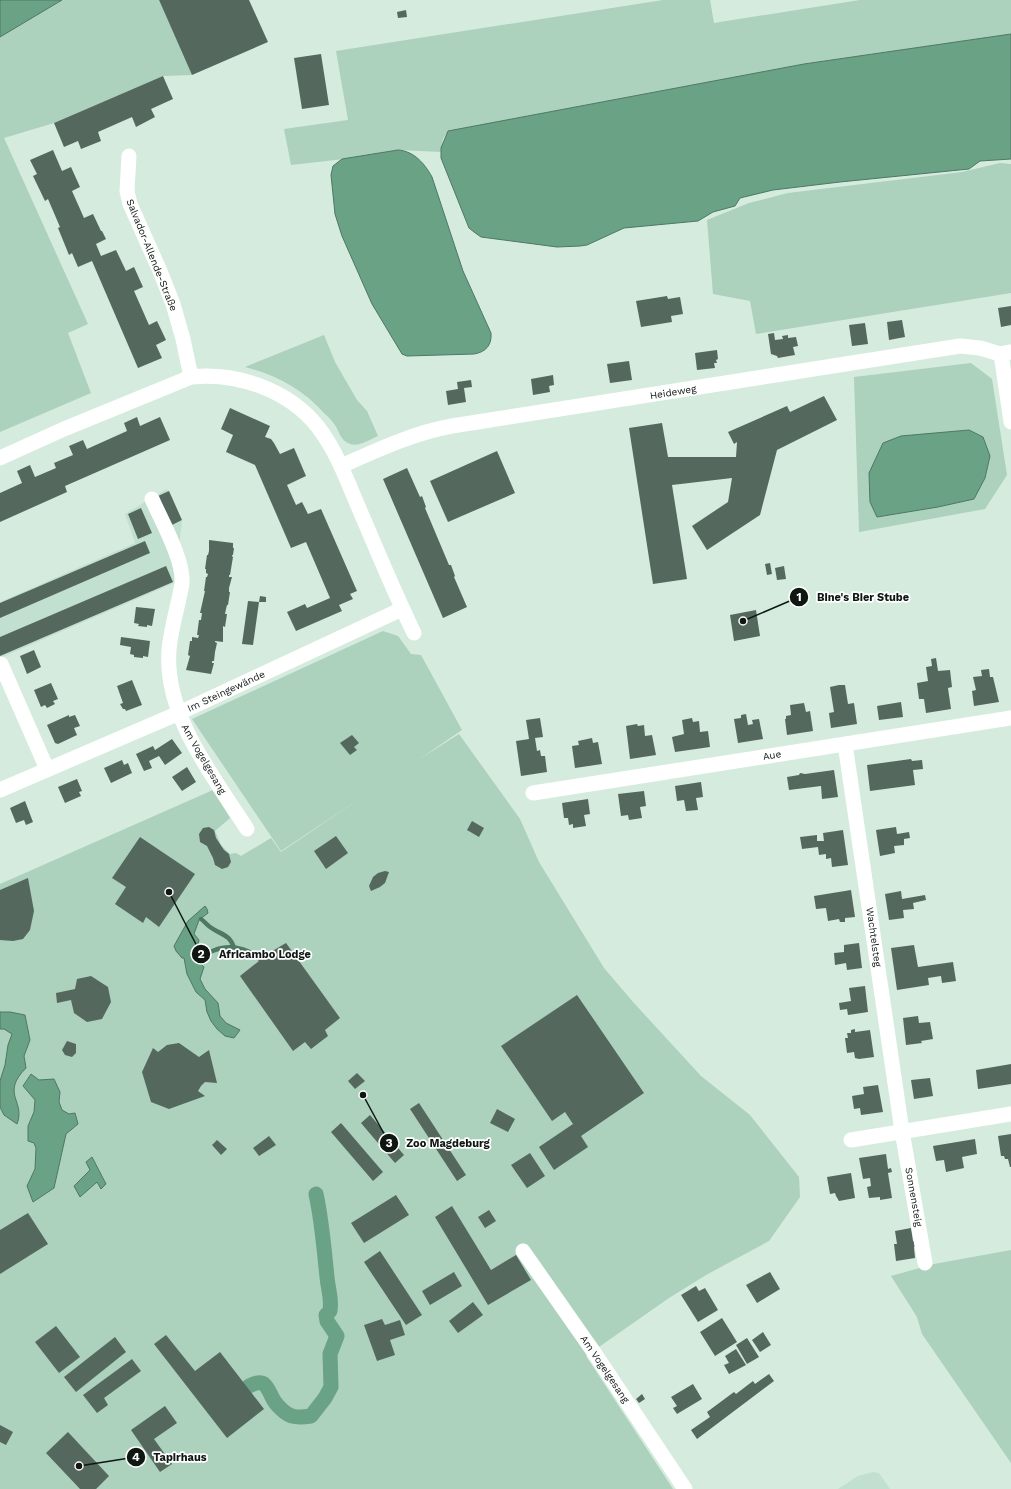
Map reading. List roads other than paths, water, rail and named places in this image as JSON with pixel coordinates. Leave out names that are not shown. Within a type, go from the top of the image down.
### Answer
[{"type":"street","name":"Salvador-Allende-Straße","points":[[129,156],[127,192],[130,204],[173,304],[183,339],[191,377]]},
{"type":"street","name":"Heideweg","points":[[341,466],[409,437],[452,426],[960,346],[1006,353]]},
{"type":"street","points":[[1006,353],[1011,422]]},
{"type":"street","points":[[0,458],[64,429],[191,377],[209,376],[235,379],[258,385],[280,395],[301,411],[318,427],[341,466],[402,609],[414,633]]},
{"type":"street","name":"Am Vogelgesang","points":[[152,499],[175,551],[182,573],[181,588],[170,638],[168,660],[171,686],[187,734],[247,829]]},
{"type":"street","name":"Im Steingewände","points":[[0,790],[179,713],[402,609]]},
{"type":"street","points":[[1,664],[47,769]]},
{"type":"street","name":"Aue","points":[[533,793],[1011,718]]},
{"type":"street","name":"Wachtelsteg","points":[[845,744],[902,1131]]},
{"type":"street","points":[[851,1140],[1011,1114]]},
{"type":"street","name":"Sonnensteig","points":[[902,1131],[925,1263]]},
{"type":"street","name":"Am Vogelgesang","points":[[523,1251],[593,1351],[684,1489]]},
{"type":"waterway","points":[[201,919],[210,927],[228,937],[234,948]]},
{"type":"waterway","points":[[197,952],[208,953],[218,949],[232,947],[248,951],[261,960]]},
{"type":"waterway","points":[[249,1386],[258,1383],[264,1384],[275,1403],[286,1413],[294,1417],[311,1416],[325,1398],[331,1387],[330,1354],[337,1336],[327,1321],[326,1315],[330,1311],[330,1298],[316,1194]]},
{"type":"place","name":"Bine's Bier Stube","points":[[743,621]]},
{"type":"place","name":"Africambo Lodge","points":[[169,892]]},
{"type":"place","name":"Zoo Magdeburg","points":[[363,1095]]},
{"type":"place","name":"Tapirhaus","points":[[79,1466]]}]
